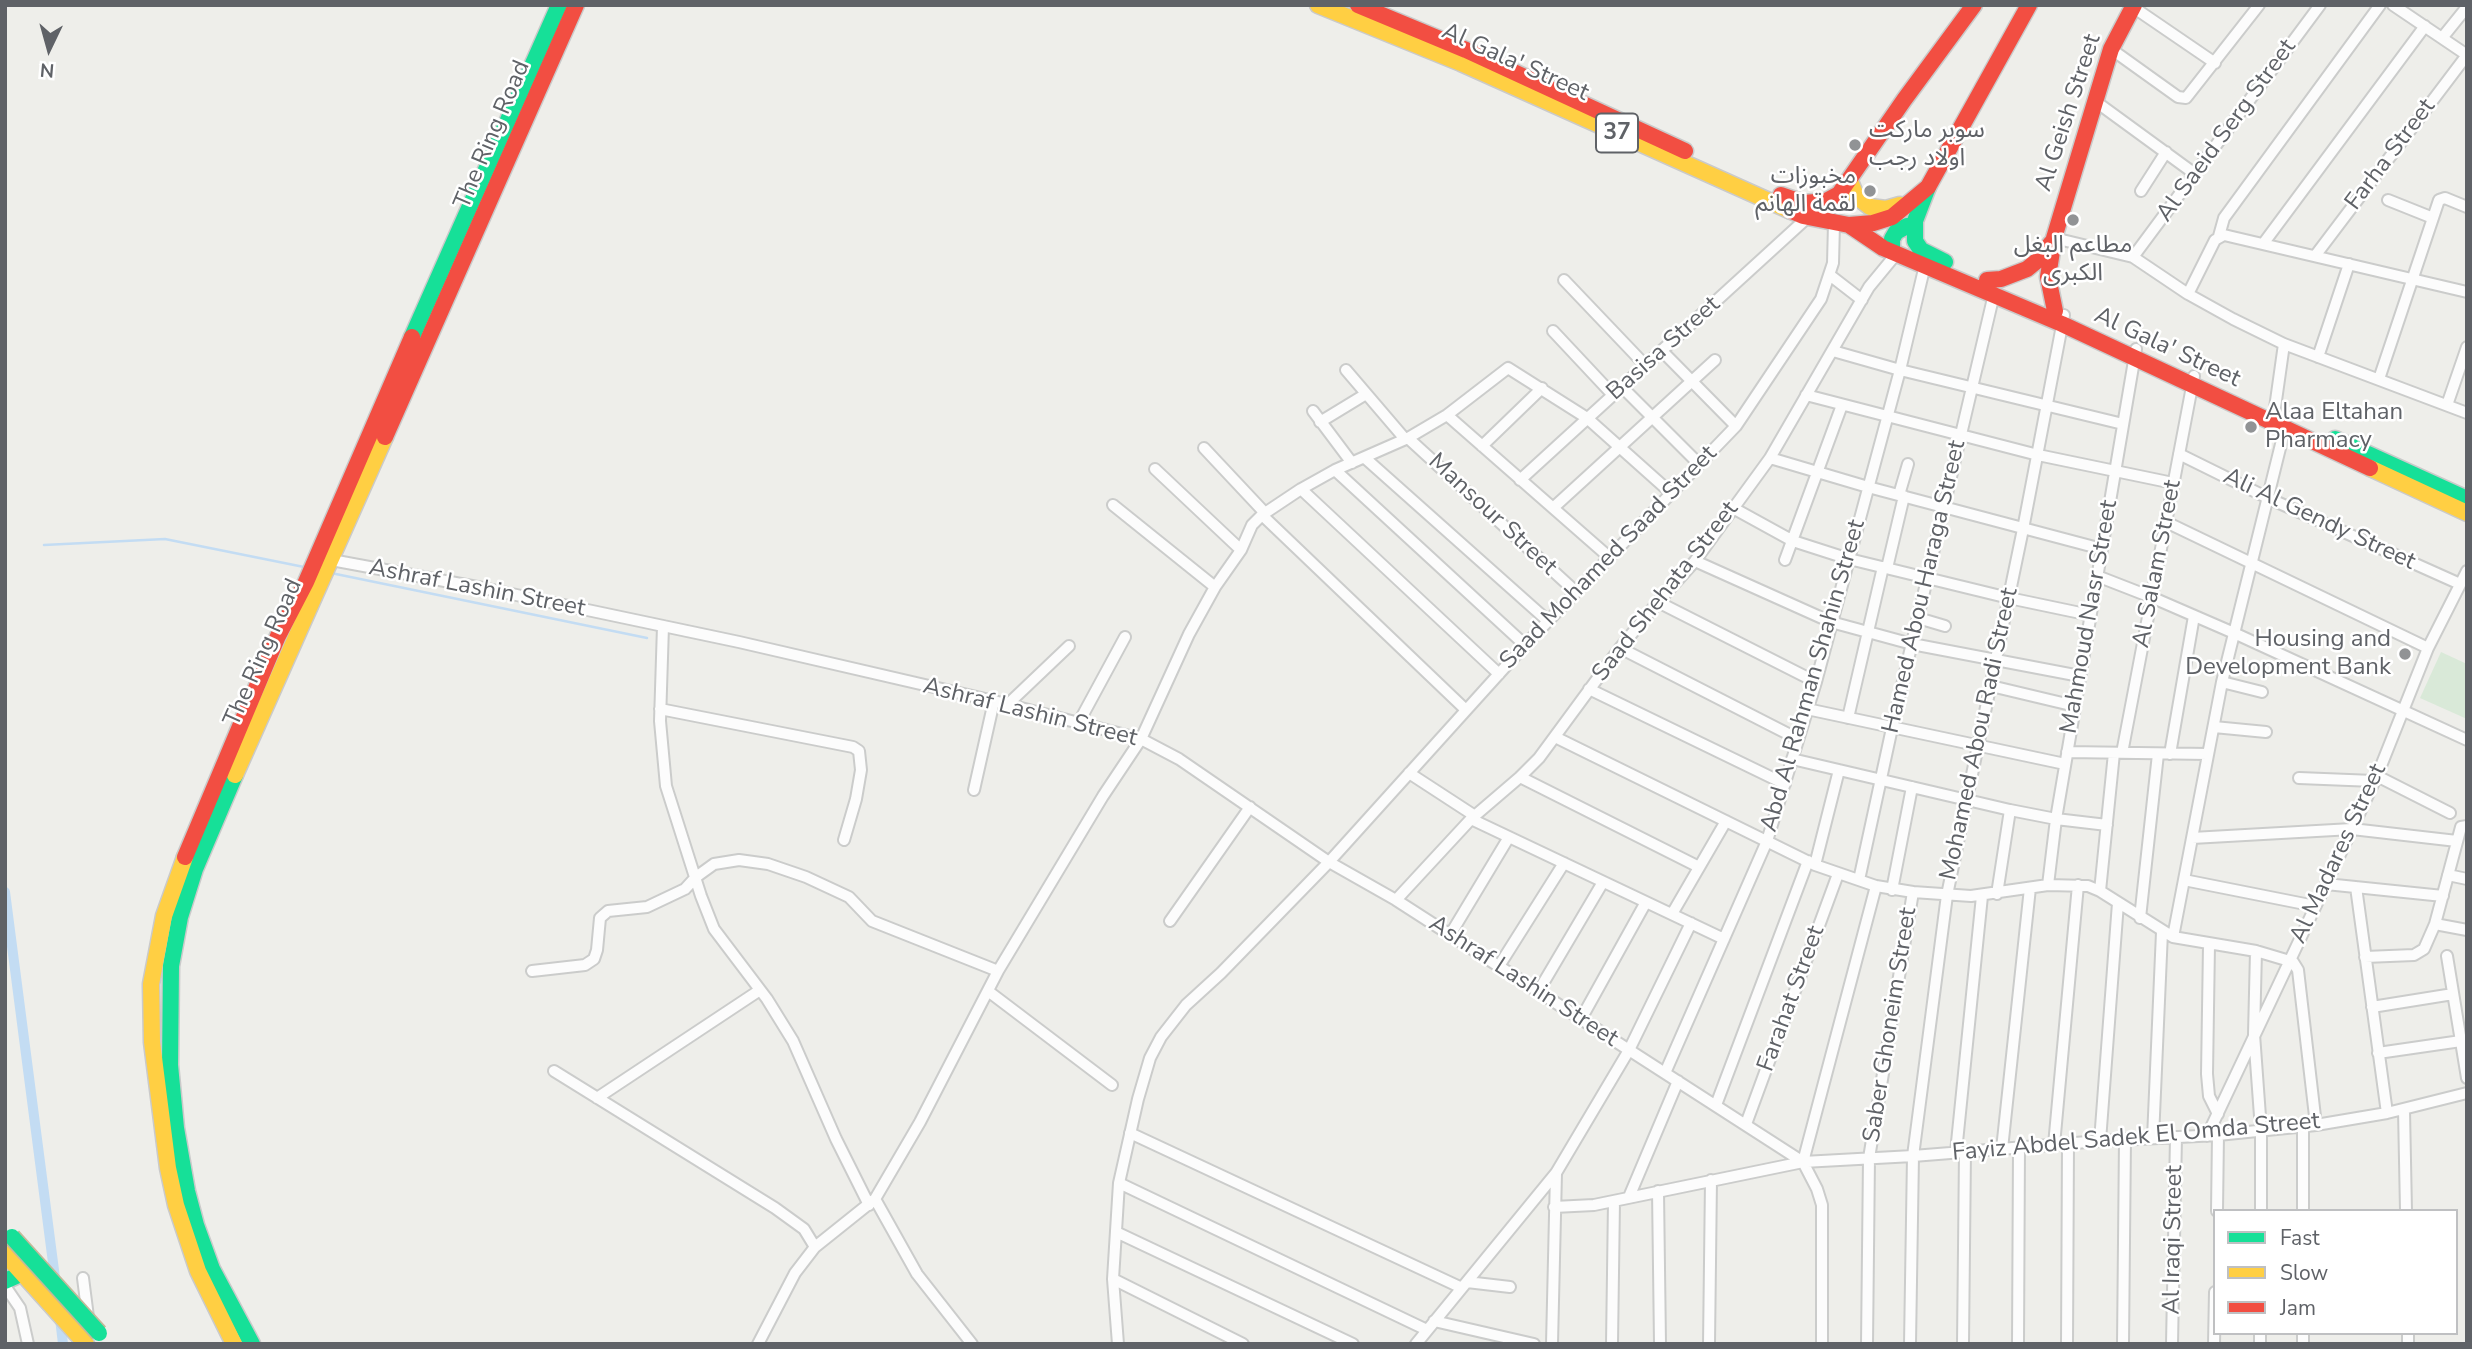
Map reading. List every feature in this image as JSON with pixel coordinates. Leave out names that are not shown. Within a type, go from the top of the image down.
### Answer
[{"type":"main road","name":"The Ring Road","points":[[234,1344],[198,1271],[176,1205],[174,1161],[152,1042],[150,1007],[151,984],[164,916],[180,870],[272,648],[312,585],[524,80],[559,5]]},
{"type":"main road","name":"The Ring Road","points":[[323,559],[451,291],[576,5]]},
{"type":"main road","name":"Al Gala' Street","points":[[1318,5],[1598,117],[1795,201],[1826,201],[1839,194],[1850,181]]},
{"type":"main road","name":"Al Gala' Street","points":[[1358,5],[1466,50],[1598,117],[1808,217],[1842,224],[1873,223],[1892,217],[1922,192]]},
{"type":"main road","name":"37","points":[[1850,181],[1904,100],[1974,5]]},
{"type":"main road","name":"37","points":[[1922,192],[2029,5]]},
{"type":"main road","name":"Al Geish Street","points":[[2060,317],[2048,277],[2054,238],[2111,49],[2133,6]]},
{"type":"main road","points":[[1850,181],[1852,189],[1862,202],[1878,209],[1895,207],[1922,192]]},
{"type":"main road","points":[[1894,252],[1892,239],[1896,232],[1907,226],[1914,226],[1922,192]]},
{"type":"main road","name":"Al Gala' Street","points":[[1842,224],[1894,252],[1991,287]]},
{"type":"main road","name":"Al Gala' Street","points":[[1914,226],[1916,241],[1921,250],[1991,287],[2193,380],[2467,513]]},
{"type":"main road","name":"Al Geish Street","points":[[1991,287],[2001,279],[2027,269],[2047,250],[2054,238]]},
{"type":"main road","name":"Al Gala' Street","points":[[2278,421],[2467,499]]},
{"type":"main road","name":"The Ring Road","points":[[174,1161],[212,1269],[252,1344]]},
{"type":"main road","points":[[8,1233],[97,1341]]},
{"type":"main road","points":[[5,1254],[97,1341]]},
{"type":"main road","points":[[5,1281],[23,1273]]},
{"type":"street","points":[[2111,49],[2181,98],[2188,97],[2259,5]]},
{"type":"street","name":"Al Saeid Serg Street","points":[[2133,257],[2320,5]]},
{"type":"street","points":[[2188,294],[2219,236],[2224,218],[2380,5]]},
{"type":"street","points":[[2394,5],[2467,55]]},
{"type":"street","points":[[2133,6],[2215,63]]},
{"type":"street","points":[[2442,38],[2467,7]]},
{"type":"street","points":[[2263,244],[2425,26]]},
{"type":"street","name":"Farha Street","points":[[2315,256],[2467,55]]},
{"type":"street","points":[[2095,101],[2195,174]]},
{"type":"street","points":[[2141,191],[2166,152]]},
{"type":"street","points":[[2379,379],[2439,200],[2445,198],[2467,207]]},
{"type":"street","points":[[2388,200],[2432,218]]},
{"type":"street","name":"Basisa Street","points":[[1520,480],[1808,217]]},
{"type":"street","name":"Saad Mohamed Saad Street","points":[[1118,1340],[1113,1279],[1119,1183],[1150,1058],[1161,1037],[1186,1005],[1221,973],[1329,862],[1548,621],[1736,426],[1815,311],[1830,276],[1842,224]]},
{"type":"street","points":[[2219,236],[2230,236],[2467,292]]},
{"type":"street","points":[[2054,238],[2133,257],[2188,294],[2284,344],[2467,413]]},
{"type":"street","name":"Saad Shehata Street","points":[[1396,900],[1473,818],[1520,777],[1555,737],[1657,602],[1695,561],[1770,458],[1877,275],[1894,252]]},
{"type":"street","points":[[2318,357],[2349,264]]},
{"type":"street","name":"Abd Al Rahman Shahin Street","points":[[1665,1073],[1767,841],[1816,682],[1900,370],[1925,265]]},
{"type":"street","points":[[1830,276],[1863,300]]},
{"type":"street","points":[[1564,280],[1646,366]]},
{"type":"street","name":"Hamed Abou Haraga Street","points":[[1859,880],[1880,779],[1973,387],[1991,287]]},
{"type":"street","name":"Mohamed Abou Radi Street","points":[[1910,1344],[1913,1156],[1947,895],[2038,456],[2060,317]]},
{"type":"street","points":[[1553,331],[1613,395]]},
{"type":"street","points":[[2153,1138],[2168,935],[2184,880],[2222,682],[2268,498],[2284,344]]},
{"type":"street","points":[[2447,405],[2467,347]]},
{"type":"street","points":[[1662,351],[1736,426]]},
{"type":"street","points":[[1833,351],[2123,424]]},
{"type":"street","name":"Mahmoud Nasr Street","points":[[2048,885],[2065,764],[2135,354]]},
{"type":"street","points":[[1553,508],[1715,360]]},
{"type":"street","points":[[758,1344],[795,1273],[815,1247],[872,1202],[920,1122],[998,971],[1140,739],[1189,634],[1215,587],[1241,550],[1245,537],[1264,514],[1335,470],[1406,438],[1447,415],[1504,369],[1512,369],[1587,418],[1671,493]]},
{"type":"street","name":"Mansour Street","points":[[1346,370],[1406,438],[1576,592]]},
{"type":"street","name":"Al Salam Street","points":[[2100,891],[2118,753],[2193,380]]},
{"type":"street","points":[[1622,387],[1699,464]]},
{"type":"street","points":[[1482,446],[1542,388]]},
{"type":"street","points":[[1320,422],[1366,394]]},
{"type":"street","points":[[1806,396],[2038,456],[2173,483]]},
{"type":"street","points":[[1785,560],[1842,405]]},
{"type":"street","points":[[1312,411],[1352,463]]},
{"type":"street","points":[[1447,415],[1609,556]]},
{"type":"street","points":[[1204,448],[1264,514],[1466,710]]},
{"type":"street","name":"Ali Al Gendy Street","points":[[2179,454],[2268,498],[2460,584]]},
{"type":"street","points":[[1365,458],[1548,621]]},
{"type":"street","points":[[1770,458],[2102,549]]},
{"type":"street","points":[[1848,718],[1908,464]]},
{"type":"street","points":[[1155,469],[1241,550]]},
{"type":"street","points":[[1335,470],[1525,646]]},
{"type":"street","points":[[1301,489],[1499,674]]},
{"type":"street","points":[[1113,505],[1215,587]]},
{"type":"street","points":[[1733,508],[1793,541],[1849,559],[2090,615]]},
{"type":"street","points":[[2166,522],[2428,648]]},
{"type":"street","name":"Ashraf Lashin Street","points":[[323,559],[488,589],[663,626],[994,701],[1140,739],[1179,759],[1329,862],[1396,900],[1499,965],[1803,1162]]},
{"type":"street","points":[[1695,561],[1831,622],[1912,644],[2080,676]]},
{"type":"street","name":"Al Madares Street","points":[[2213,1136],[2218,1114],[2376,779],[2428,648],[2467,571]]},
{"type":"street","points":[[2097,576],[2234,633],[2467,740]]},
{"type":"street","points":[[1657,602],[1816,682]]},
{"type":"street","points":[[2170,754],[2188,677],[2194,616]]},
{"type":"street","points":[[1918,618],[1945,626]]},
{"type":"street","points":[[663,626],[660,709],[666,786],[714,929],[761,990],[793,1041],[836,1139],[872,1202],[917,1274],[972,1344]]},
{"type":"street","points":[[1079,722],[1125,636]]},
{"type":"street","points":[[1007,705],[1069,646]]},
{"type":"street","points":[[1620,648],[1798,739]]},
{"type":"street","points":[[2222,682],[2262,692]]},
{"type":"street","points":[[1991,686],[2075,706]]},
{"type":"street","points":[[1589,690],[1785,783]]},
{"type":"street","points":[[974,790],[994,701]]},
{"type":"street","points":[[660,709],[853,747],[859,751],[861,770],[844,840]]},
{"type":"street","points":[[1807,709],[2065,764]]},
{"type":"street","points":[[2214,727],[2266,732]]},
{"type":"street","points":[[1555,737],[1811,863],[1876,886],[1913,892],[1982,896],[2048,885],[2078,885],[2100,891],[2168,935],[2256,951],[2289,960],[2298,970],[2316,1125]]},
{"type":"street","points":[[2067,752],[2208,754]]},
{"type":"street","points":[[2140,918],[2158,754]]},
{"type":"street","points":[[1792,758],[2010,810],[2107,825]]},
{"type":"street","points":[[1716,1105],[1811,863],[1839,769]]},
{"type":"street","points":[[1409,773],[1473,818],[1509,837],[1724,939]]},
{"type":"street","points":[[1520,777],[1699,867]]},
{"type":"street","points":[[2299,778],[2376,779],[2450,813]]},
{"type":"street","points":[[1892,890],[1912,787]]},
{"type":"street","points":[[1170,921],[1250,807]]},
{"type":"street","points":[[1997,894],[2010,810]]},
{"type":"street","points":[[1672,914],[1726,821]]},
{"type":"street","points":[[2365,957],[2420,953],[2428,945],[2457,841],[2462,826],[2467,825]]},
{"type":"street","points":[[2192,838],[2352,829],[2457,841]]},
{"type":"street","points":[[1450,935],[1509,837]]},
{"type":"street","points":[[533,971],[586,965],[594,959],[600,918],[608,911],[646,907],[685,889],[695,877],[714,864],[739,860],[768,864],[806,877],[849,897],[872,921],[998,971]]},
{"type":"street","points":[[1499,965],[1564,863]]},
{"type":"street","name":"Farahat Street","points":[[1746,1124],[1838,874]]},
{"type":"street","points":[[2448,875],[2467,879]]},
{"type":"street","points":[[2184,880],[2315,906]]},
{"type":"street","points":[[1538,992],[1603,881]]},
{"type":"street","points":[[2326,884],[2443,896]]},
{"type":"street","points":[[2054,1145],[2078,885]]},
{"type":"street","points":[[1822,1344],[1822,1205],[1803,1162],[1876,886]]},
{"type":"street","points":[[2356,887],[2387,1113]]},
{"type":"street","points":[[2002,1149],[2030,888]]},
{"type":"street","name":"Saber Ghoneim Street","points":[[1867,1344],[1869,1158],[1913,892]]},
{"type":"street","points":[[1963,1344],[1961,1152],[1982,896]]},
{"type":"street","points":[[1581,1019],[1646,902]]},
{"type":"street","points":[[2100,1140],[2118,903]]},
{"type":"street","points":[[1416,1344],[1556,1173],[1629,1050],[1691,923]]},
{"type":"street","points":[[2435,924],[2467,930]]},
{"type":"street","points":[[2209,944],[2207,1074],[2209,1096],[2218,1114]]},
{"type":"street","points":[[2256,951],[2254,1034],[2261,1130],[2261,1209]]},
{"type":"street","points":[[2447,956],[2467,1078]]},
{"type":"street","points":[[597,1098],[761,990]]},
{"type":"street","points":[[988,991],[1112,1085]]},
{"type":"street","points":[[2372,1007],[2453,994]]},
{"type":"street","points":[[2378,1053],[2461,1041]]},
{"type":"street","points":[[554,1071],[786,1215],[804,1229],[815,1247]]},
{"type":"street","points":[[1629,1197],[1678,1081]]},
{"type":"street","name":"Fayiz Abdel Sadek El Omda Street","points":[[1554,1207],[1573,1207],[1614,1200],[1803,1162],[1913,1156],[2100,1140],[2213,1136],[2316,1125],[2387,1113],[2467,1093]]},
{"type":"street","points":[[2404,1110],[2406,1209]]},
{"type":"street","points":[[2303,1126],[2303,1209]]},
{"type":"street","points":[[1130,1133],[1465,1285],[1510,1287]]},
{"type":"street","points":[[2213,1136],[2217,1209]]},
{"type":"street","name":"Al Iraqi Street","points":[[2172,1344],[2176,1137]]},
{"type":"street","points":[[2123,1344],[2125,1139]]},
{"type":"street","points":[[2067,1344],[2068,1144]]},
{"type":"street","points":[[2018,1344],[2020,1147]]},
{"type":"street","points":[[1552,1344],[1556,1173]]},
{"type":"street","points":[[1709,1344],[1711,1180]]},
{"type":"street","points":[[1119,1183],[1430,1326],[1534,1344]]},
{"type":"street","points":[[1658,1191],[1660,1344]]},
{"type":"street","points":[[1612,1344],[1614,1200]]},
{"type":"street","points":[[1116,1232],[1353,1344]]},
{"type":"street","points":[[83,1278],[97,1341]]},
{"type":"street","points":[[1113,1279],[1243,1344]]},
{"type":"street","points":[[5,1286],[20,1308],[27,1344]]},
{"type":"street","points":[[1118,1340],[1131,1344]]},
{"type":"green space","points":[[2441,652],[2467,664],[2467,719],[2420,698]]},
{"type":"waterway","points":[[44,545],[165,539],[304,567]]},
{"type":"waterway","points":[[331,573],[647,638]]},
{"type":"waterway","points":[[5,892],[55,1278]]},
{"type":"waterway","points":[[60,1319],[63,1344]]},
{"type":"traffic: fast","points":[[412,337],[559,5]]},
{"type":"traffic: fast","points":[[1928,187],[1915,221],[1915,241],[1921,250],[1945,262]]},
{"type":"traffic: fast","points":[[1892,251],[1892,239],[1896,232],[1907,226],[1914,226]]},
{"type":"traffic: fast","points":[[2335,439],[2467,499]]},
{"type":"traffic: fast","points":[[235,775],[195,869],[180,917],[171,966],[170,1065],[176,1128],[196,1225],[212,1269],[252,1344]]},
{"type":"traffic: fast","points":[[12,1237],[99,1333]]},
{"type":"traffic: fast","points":[[5,1281],[23,1273]]},
{"type":"traffic: slow","points":[[1318,5],[1461,63],[1789,210]]},
{"type":"traffic: slow","points":[[1850,181],[1856,196],[1870,207],[1886,209],[1900,205]]},
{"type":"traffic: slow","points":[[235,775],[385,437]]},
{"type":"traffic: slow","points":[[2370,468],[2467,513]]},
{"type":"traffic: slow","points":[[185,857],[164,916],[151,984],[152,1042],[168,1168],[176,1205],[198,1271],[234,1344]]},
{"type":"traffic: slow","points":[[5,1254],[86,1344]]},
{"type":"traffic: jam","points":[[385,437],[576,5]]},
{"type":"traffic: jam","points":[[1358,5],[1466,50],[1685,151]]},
{"type":"traffic: jam","points":[[1781,195],[1804,203],[1826,201],[1839,194],[1974,5]]},
{"type":"traffic: jam","points":[[1789,210],[1803,216],[1849,225],[1873,223],[1892,217],[1928,187],[2029,5]]},
{"type":"traffic: jam","points":[[2055,311],[2048,277],[2054,238],[2111,49],[2134,5]]},
{"type":"traffic: jam","points":[[1849,225],[1883,248],[2062,324],[2370,468]]},
{"type":"traffic: jam","points":[[1987,280],[2001,279],[2027,269],[2051,243]]},
{"type":"traffic: jam","points":[[185,857],[278,636],[306,582],[412,337]]},
{"type":"place","name":"سوبر ماركت اولاد رجب","points":[[1855,145]]},
{"type":"place","name":"مخبوزات لقمة الهانم","points":[[1870,191]]},
{"type":"place","name":"مطاعم البغل الكبرى","points":[[2073,220]]},
{"type":"place","name":"Alaa Eltahan Pharmacy","points":[[2251,427]]},
{"type":"place","name":"Housing and Development Bank","points":[[2405,654]]}]
